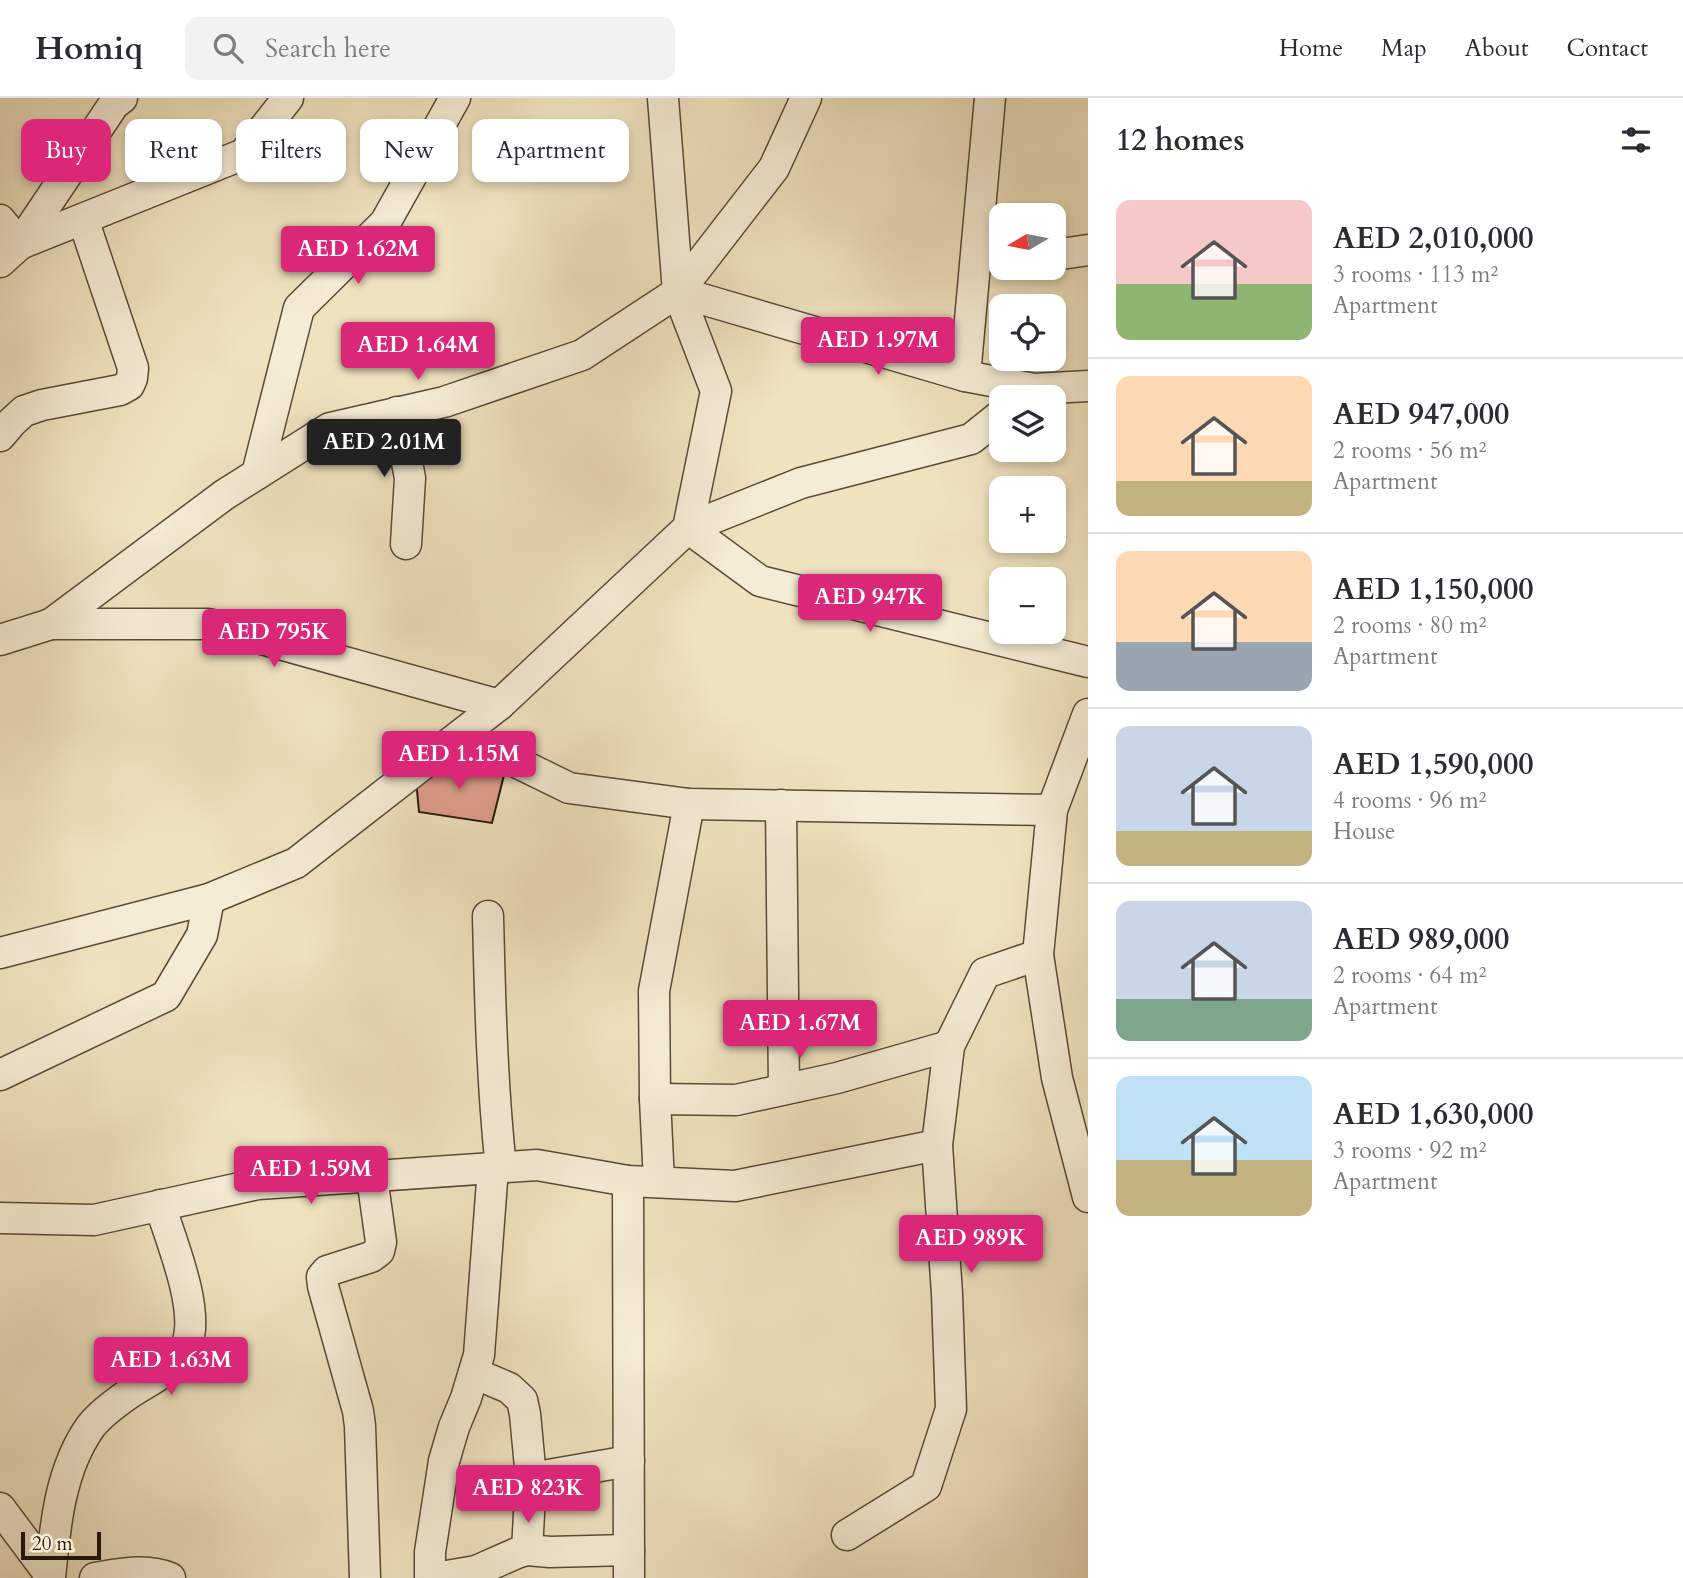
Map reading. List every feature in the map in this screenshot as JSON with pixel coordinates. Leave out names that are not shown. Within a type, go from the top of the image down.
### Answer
[{"type":"street","points":[[10,253],[114,104],[122,98]]},
{"type":"street","points":[[10,253],[83,219],[244,154],[288,98]]},
{"type":"street","points":[[257,474],[299,308],[385,223],[456,98]]},
{"type":"street","points":[[663,98],[678,292],[716,391],[688,528]]},
{"type":"street","points":[[50,624],[224,495],[330,428],[444,402],[582,355],[678,292],[774,168],[806,98]]},
{"type":"street","points":[[965,376],[988,264],[990,98]]},
{"type":"street","points":[[0,436],[24,411],[120,390],[129,385],[132,378],[133,368],[83,219]]},
{"type":"street","points":[[0,220],[10,253]]},
{"type":"street","points":[[1066,253],[1088,250]]},
{"type":"street","points":[[678,292],[999,385]]},
{"type":"street","points":[[1066,389],[1088,386]]},
{"type":"street","points":[[397,412],[410,478],[406,544]]},
{"type":"street","points":[[0,953],[209,900],[296,863],[499,705],[688,528],[801,484],[971,439],[989,425]]},
{"type":"street","points":[[688,528],[760,581],[1088,662]]},
{"type":"street","points":[[0,640],[50,624],[208,624],[499,705]]},
{"type":"street","points":[[1088,714],[1052,810],[1038,955],[1057,1077],[1088,1197]]},
{"type":"street","points":[[461,735],[569,788],[689,804],[1052,810]]},
{"type":"street","points":[[659,1182],[654,991],[689,804]]},
{"type":"street","points":[[781,805],[784,1089]]},
{"type":"street","points":[[0,1075],[166,996],[202,935],[209,900]]},
{"type":"street","points":[[488,916],[497,1168],[479,1355],[444,1461],[430,1552],[432,1578],[476,1571],[527,1550],[629,1564],[628,1181]]},
{"type":"street","points":[[847,1535],[926,1486],[951,1409],[937,1145],[949,1046],[985,973],[1038,955]]},
{"type":"street","points":[[655,1098],[736,1100],[837,1078],[949,1046]]},
{"type":"street","points":[[0,1218],[94,1220],[258,1184],[537,1165],[628,1181],[735,1186],[937,1145]]},
{"type":"street","points":[[365,1578],[358,1411],[322,1278],[327,1271],[371,1257],[379,1251],[381,1242],[372,1177]]},
{"type":"street","points":[[50,1577],[56,1527],[71,1460],[93,1424],[126,1396],[175,1364],[187,1344],[191,1320],[188,1295],[160,1205]]},
{"type":"street","points":[[474,1373],[509,1388],[522,1400],[531,1478],[527,1550]]},
{"type":"street","points":[[531,1478],[629,1461]]},
{"type":"street","points":[[0,1508],[50,1577]]},
{"type":"street","points":[[95,1578],[134,1572],[170,1578]]},
{"type":"building","points":[[435,762],[482,766],[504,775],[492,823],[419,812],[416,779]]}]
